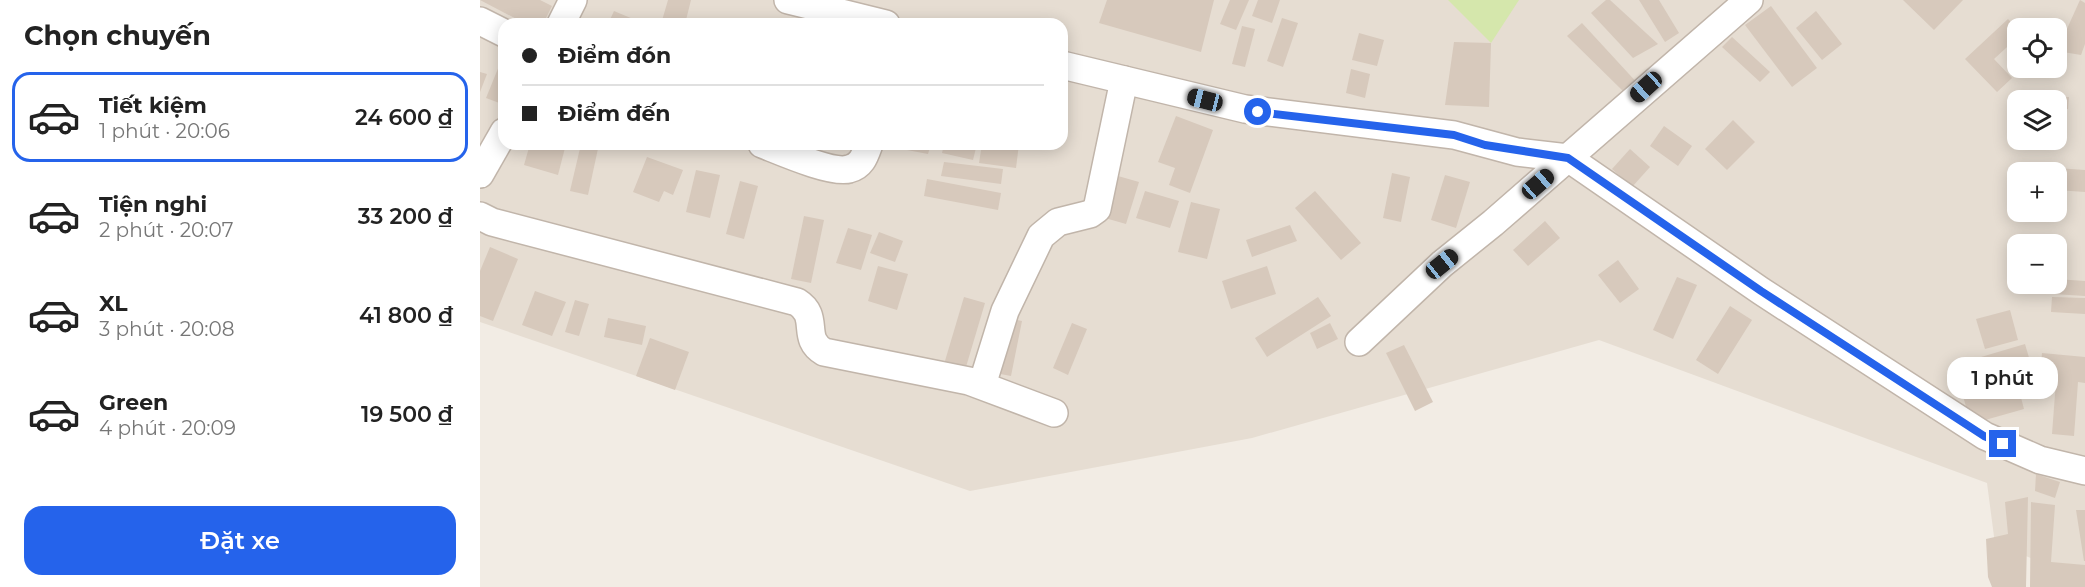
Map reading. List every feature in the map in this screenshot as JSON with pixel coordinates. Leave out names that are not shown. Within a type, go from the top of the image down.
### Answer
[{"type":"street","points":[[564,18],[573,0]]},
{"type":"street","points":[[788,0],[842,6],[871,18]]},
{"type":"street","points":[[1359,342],[1426,278],[1749,0]]},
{"type":"street","points":[[480,21],[498,30]]},
{"type":"street","points":[[1068,66],[1263,113],[1454,135],[1485,145],[1568,158],[1761,291],[1984,436],[2040,460],[2085,471]]},
{"type":"street","points":[[981,386],[1005,311],[1041,236],[1058,222],[1090,214],[1097,209],[1124,80]]},
{"type":"street","points":[[480,174],[498,142]]},
{"type":"street","points":[[780,150],[840,170],[857,166],[867,150]]},
{"type":"street","points":[[480,216],[492,222],[797,302],[806,308],[811,318],[811,340],[824,352],[942,375],[981,386],[1054,413]]},
{"type":"shaded area","points":[[480,0],[2085,0],[2085,579],[1995,544],[1987,483],[1599,340],[1252,438],[970,491],[480,322]]},
{"type":"green space","points":[[1448,0],[1519,0],[1491,43]]},
{"type":"building","points":[[480,0],[540,0],[552,6],[546,18],[514,18]]},
{"type":"building","points":[[668,0],[691,0],[686,18],[663,18]]},
{"type":"building","points":[[1107,0],[1214,0],[1201,52],[1099,23]]},
{"type":"building","points":[[1230,0],[1249,0],[1236,30],[1220,24]]},
{"type":"building","points":[[1258,0],[1280,0],[1272,23],[1252,16]]},
{"type":"building","points":[[1606,0],[1610,0],[1658,44],[1633,58],[1591,13]]},
{"type":"building","points":[[1639,0],[1659,0],[1679,33],[1665,42]]},
{"type":"building","points":[[1903,0],[1963,0],[1934,30]]},
{"type":"building","points":[[2080,0],[2085,3],[2085,44],[2081,55],[2067,53],[2067,29]]},
{"type":"building","points":[[1771,6],[1817,68],[1792,87],[1745,25]]},
{"type":"building","points":[[614,11],[631,18],[611,18]]},
{"type":"building","points":[[1816,11],[1842,44],[1822,60],[1796,28]]},
{"type":"building","points":[[1282,18],[1298,23],[1283,67],[1267,61]]},
{"type":"building","points":[[2007,20],[2007,47],[1994,59],[2007,73],[2007,78],[2012,78],[1997,92],[1965,59]]},
{"type":"building","points":[[1582,23],[1640,86],[1625,93],[1567,36]]},
{"type":"building","points":[[1242,26],[1255,29],[1245,67],[1232,64]]},
{"type":"building","points":[[1359,33],[1384,40],[1377,66],[1352,60]]},
{"type":"building","points":[[1732,37],[1770,72],[1760,82],[1722,47]]},
{"type":"building","points":[[1454,42],[1491,43],[1489,107],[1445,105]]},
{"type":"building","points":[[498,68],[498,102],[486,98]]},
{"type":"building","points":[[1351,69],[1370,74],[1365,98],[1346,93]]},
{"type":"building","points":[[480,72],[487,74],[480,92]]},
{"type":"building","points":[[1176,116],[1213,130],[1190,193],[1169,185],[1175,168],[1158,162]]},
{"type":"building","points":[[1733,120],[1755,142],[1727,170],[1705,149]]},
{"type":"building","points":[[1664,126],[1692,146],[1678,166],[1650,146]]},
{"type":"building","points":[[1630,149],[1650,167],[1632,187],[1612,169]]},
{"type":"building","points":[[528,150],[564,150],[558,175],[524,165]]},
{"type":"building","points":[[580,150],[598,150],[588,195],[570,191]]},
{"type":"building","points":[[907,150],[929,150],[928,154]]},
{"type":"building","points":[[943,150],[976,150],[973,160],[942,153]]},
{"type":"building","points":[[981,150],[1018,150],[1016,168],[979,163]]},
{"type":"building","points":[[647,157],[683,170],[673,195],[664,191],[659,202],[633,192]]},
{"type":"building","points":[[944,162],[1003,169],[1001,184],[941,176]]},
{"type":"building","points":[[2067,169],[2085,170],[2085,192],[2067,191]]},
{"type":"building","points":[[696,170],[720,175],[710,218],[686,212]]},
{"type":"building","points":[[1392,173],[1410,177],[1401,222],[1383,218]]},
{"type":"building","points":[[1445,175],[1470,182],[1456,228],[1431,220]]},
{"type":"building","points":[[1118,176],[1139,182],[1126,224],[1105,218]]},
{"type":"building","points":[[927,179],[1001,193],[998,210],[924,196]]},
{"type":"building","points":[[740,181],[758,186],[744,239],[726,234]]},
{"type":"building","points":[[1145,191],[1179,201],[1170,228],[1136,218]]},
{"type":"building","points":[[1315,191],[1361,243],[1341,260],[1295,208]]},
{"type":"building","points":[[1191,202],[1220,209],[1207,259],[1178,252]]},
{"type":"building","points":[[804,216],[824,220],[811,283],[791,279]]},
{"type":"building","points":[[1545,221],[1560,238],[1528,266],[1513,250]]},
{"type":"building","points":[[1290,225],[1297,241],[1252,257],[1246,240]]},
{"type":"building","points":[[848,228],[872,235],[861,270],[836,263]]},
{"type":"building","points":[[879,232],[903,241],[895,262],[870,253]]},
{"type":"building","points":[[490,247],[518,259],[493,321],[480,316],[480,271]]},
{"type":"building","points":[[1618,260],[1639,289],[1620,303],[1598,275]]},
{"type":"building","points":[[878,266],[908,274],[897,310],[868,301]]},
{"type":"building","points":[[1267,266],[1276,294],[1231,309],[1222,281]]},
{"type":"building","points":[[1677,277],[1697,285],[1673,339],[1653,330]]},
{"type":"building","points":[[2067,280],[2085,281],[2085,296],[2053,294],[2067,294]]},
{"type":"building","points":[[535,291],[566,302],[552,336],[522,325]]},
{"type":"building","points":[[964,297],[985,303],[963,377],[942,371]]},
{"type":"building","points":[[1318,297],[1331,316],[1267,357],[1255,338]]},
{"type":"building","points":[[2052,297],[2085,298],[2085,314],[2051,312]]},
{"type":"building","points":[[575,300],[589,304],[579,336],[565,332]]},
{"type":"building","points":[[1730,306],[1752,320],[1718,374],[1696,360]]},
{"type":"building","points":[[2010,310],[2018,340],[1985,349],[1976,319]]},
{"type":"building","points":[[1002,317],[1022,321],[1011,376],[990,372]]},
{"type":"building","points":[[608,318],[646,326],[642,345],[604,337]]},
{"type":"building","points":[[1072,323],[1087,329],[1068,375],[1053,368]]},
{"type":"building","points":[[1330,323],[1338,339],[1317,349],[1310,333]]},
{"type":"building","points":[[650,338],[689,352],[675,390],[636,376]]},
{"type":"building","points":[[2025,344],[2037,385],[2019,390],[2024,409],[1971,424],[1954,365]]},
{"type":"building","points":[[1404,345],[1433,402],[1415,411],[1386,353]]},
{"type":"building","points":[[2042,353],[2085,357],[2085,383],[2078,382],[2074,436],[2052,434],[2056,381],[2049,380],[2050,367],[2041,366]]},
{"type":"building","points":[[2036,474],[2060,482],[2055,498],[2035,491]]},
{"type":"building","points":[[2028,497],[2026,587],[1992,587],[1988,577],[1986,539],[2008,534],[2005,502]]},
{"type":"building","points":[[2031,502],[2055,505],[2051,562],[2085,565],[2085,587],[2030,587]]},
{"type":"building","points":[[2076,510],[2085,510],[2085,561],[2084,561]]},
{"type":"route","points":[[1258,112],[1454,135],[1517,152],[1568,158],[1761,291],[1984,436],[2003,444]]}]
